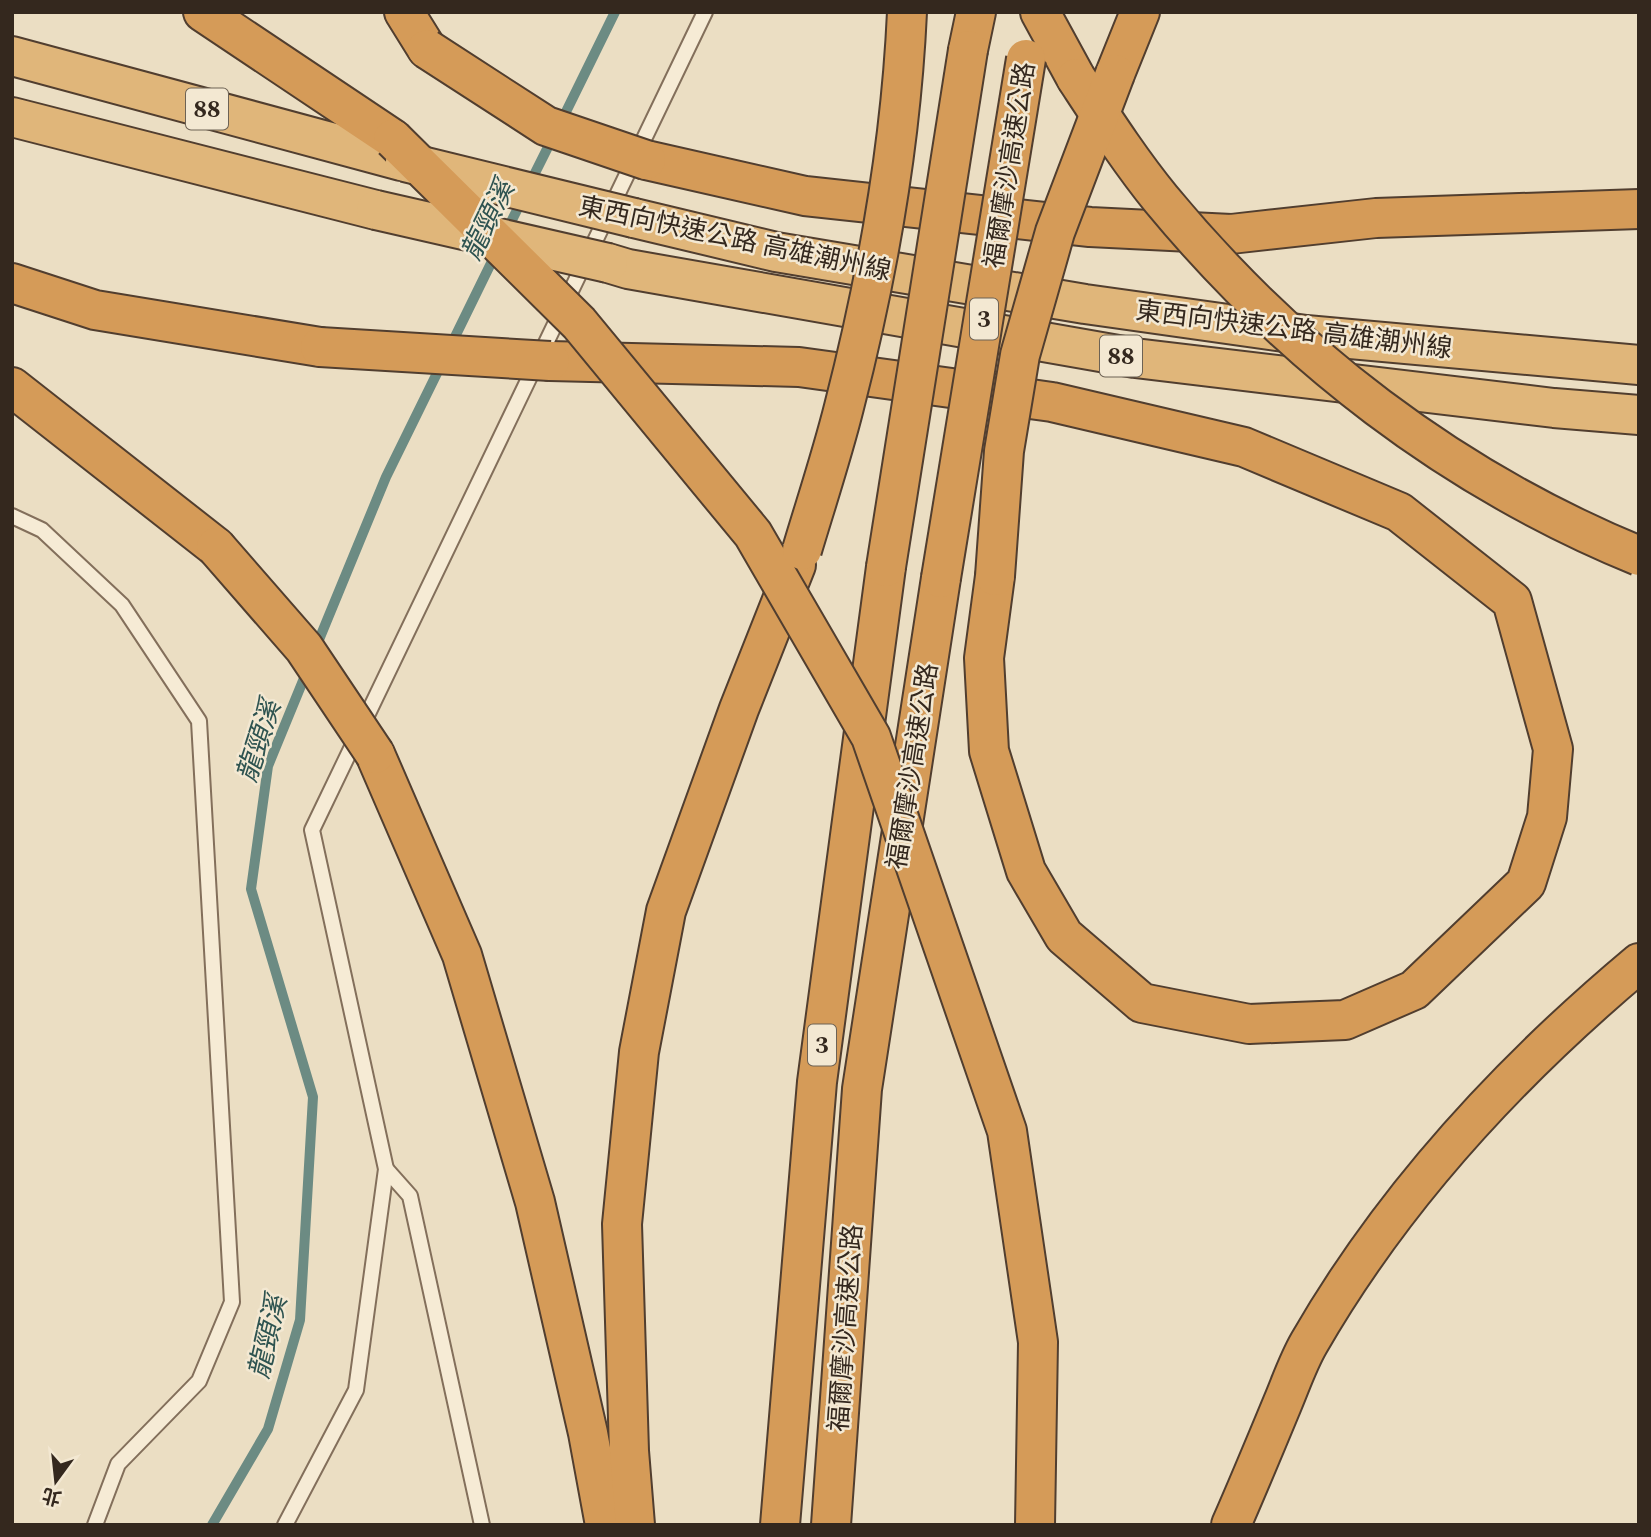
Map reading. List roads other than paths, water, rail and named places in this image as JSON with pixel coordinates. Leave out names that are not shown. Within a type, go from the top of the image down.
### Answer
[{"type":"highway","points":[[202,12],[393,139],[579,323],[753,534],[871,737],[1007,1131],[1038,1342],[1035,1525]]},
{"type":"highway","points":[[404,12],[427,49],[546,126],[646,160],[805,196],[1103,228],[1231,234],[1376,218],[1639,209]]},
{"type":"highway","points":[[635,1525],[629,1451],[622,1224],[639,1052],[666,911],[739,709],[802,550],[844,407],[878,253],[893,165],[907,12]]},
{"type":"highway","name":"福爾摩沙高速公路","points":[[780,1525],[817,1082],[886,568],[976,12]]},
{"type":"highway","points":[[1038,12],[1076,78],[1160,197],[1249,296],[1310,354],[1377,408],[1486,481],[1549,515],[1639,556]]},
{"type":"highway","name":"福爾摩沙高速公路","points":[[831,1525],[862,1088],[941,578],[1026,59],[1038,12]]},
{"type":"highway","points":[[12,283],[96,310],[320,347],[550,361],[799,367],[1052,402],[1244,446],[1399,512],[1512,601],[1553,748],[1547,817],[1526,883],[1414,990],[1345,1020],[1249,1024],[1142,1003],[1064,936],[1026,871],[989,751],[984,658],[995,576],[1004,451],[1020,355],[1055,232],[1140,12]]},
{"type":"highway","name":"東西向快速公路 高雄潮州線","points":[[12,56],[401,161],[776,252],[1085,304],[1306,335],[1639,365]]},
{"type":"highway","name":"東西向快速公路 高雄潮州線","points":[[12,117],[376,210],[628,270],[1135,358],[1554,408],[1639,415]]},
{"type":"highway","points":[[12,387],[216,547],[304,648],[375,754],[462,955],[535,1202],[588,1433],[605,1525]]},
{"type":"highway","points":[[1231,1525],[1307,1345],[1402,1206],[1455,1140],[1496,1096],[1574,1019],[1639,963]]},
{"type":"lane","points":[[285,1525],[356,1390],[386,1169],[312,830],[705,12]]},
{"type":"lane","points":[[12,516],[42,530],[122,605],[199,721],[232,1302],[199,1381],[118,1464],[94,1525]]},
{"type":"lane","points":[[386,1169],[410,1196],[482,1525]]},
{"type":"waterway","name":"龍頸溪","points":[[560,124],[615,12]]},
{"type":"waterway","name":"龍頸溪","points":[[530,183],[553,137]]},
{"type":"waterway","name":"龍頸溪","points":[[507,230],[522,200]]},
{"type":"waterway","name":"龍頸溪","points":[[450,347],[496,253]]},
{"type":"waterway","name":"龍頸溪","points":[[316,647],[386,477],[442,363]]},
{"type":"waterway","name":"龍頸溪","points":[[212,1525],[268,1429],[300,1320],[313,1097],[251,889],[268,766],[307,671]]}]
